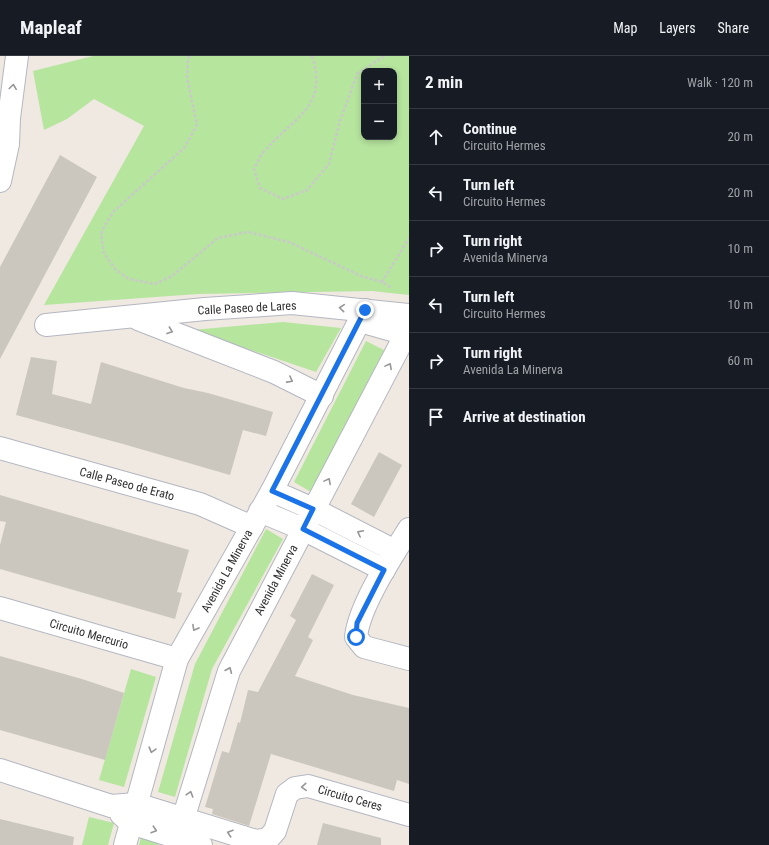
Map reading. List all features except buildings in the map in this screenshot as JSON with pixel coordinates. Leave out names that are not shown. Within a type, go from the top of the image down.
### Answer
[{"type":"street","points":[[0,181],[8,144],[5,119],[17,56]]},
{"type":"street","name":"Calle Paseo de Lares","points":[[46,325],[133,318],[205,309],[292,303],[363,316],[408,328]]},
{"type":"street","name":"Avenida La Minerva","points":[[125,845],[177,659],[272,491],[363,316]]},
{"type":"street","name":"Calle Paseo de Lares","points":[[133,318],[274,372],[322,396]]},
{"type":"street","name":"Avenida Minerva","points":[[178,833],[229,671],[408,328]]},
{"type":"street","name":"Calle Paseo de Erato","points":[[0,448],[256,519],[303,529],[384,570]]},
{"type":"street","points":[[272,491],[313,509],[395,551]]},
{"type":"street","points":[[409,529],[384,570],[357,623],[356,637],[364,647],[409,659]]},
{"type":"street","name":"Circuito Mercurio","points":[[0,608],[177,659]]},
{"type":"street","points":[[0,770],[134,814],[178,833],[201,845]]},
{"type":"street","name":"Circuito Ceres","points":[[178,833],[256,841],[268,839],[275,831],[288,794],[295,788],[308,786],[409,815]]},
{"type":"path","points":[[190,56],[188,58],[187,78],[197,125],[184,148],[123,202],[105,225],[100,234],[104,252],[116,270],[129,279],[156,284],[172,276],[218,238],[248,232],[289,242],[361,276],[382,282],[409,238]]},
{"type":"path","points":[[312,56],[316,67],[317,81],[312,103],[263,153],[254,169],[260,188],[283,199],[307,190],[329,164],[340,121],[357,74],[384,56]]},
{"type":"green space","points":[[93,56],[409,56],[409,295],[372,291],[198,294],[44,305],[144,126],[94,99],[67,119],[44,130],[33,71]]},
{"type":"green space","points":[[283,322],[341,328],[316,372],[192,330]]},
{"type":"green space","points":[[366,341],[384,350],[311,492],[294,482]]},
{"type":"green space","points":[[266,529],[283,539],[212,669],[175,797],[158,792],[195,664]]},
{"type":"green space","points":[[131,669],[156,677],[124,787],[99,780]]},
{"type":"green space","points":[[89,817],[114,823],[108,845],[82,845]]},
{"type":"green space","points":[[141,837],[159,843],[158,845],[139,845]]},
{"type":"route","points":[[356,637],[357,623],[384,570],[303,529],[313,509],[272,491],[365,310]]}]
